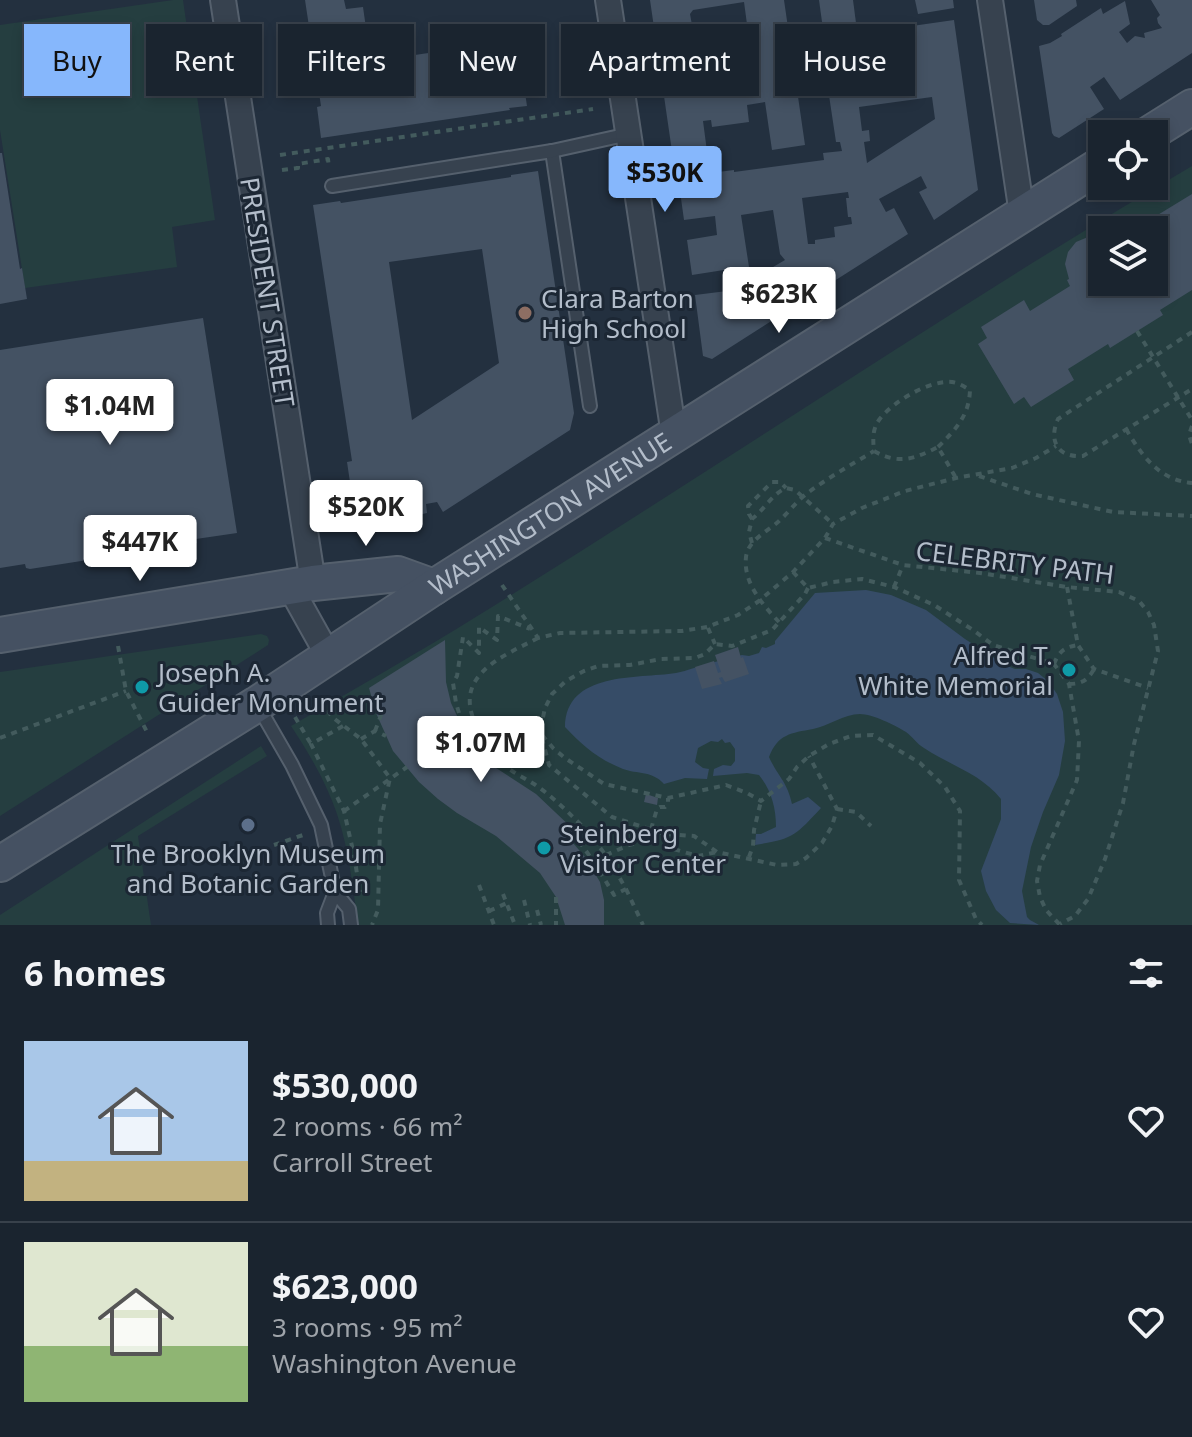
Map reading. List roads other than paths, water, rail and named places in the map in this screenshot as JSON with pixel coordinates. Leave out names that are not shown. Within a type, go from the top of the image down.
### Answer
[{"type":"main road","points":[[1168,122],[1192,107]]},
{"type":"main road","name":"WASHINGTON AVENUE","points":[[0,864],[257,704],[434,587],[1088,173]]},
{"type":"main road","points":[[0,635],[302,585],[398,574],[434,587]]},
{"type":"street","name":"PRESIDENT STREET","points":[[223,0],[302,585],[329,657]]},
{"type":"street","points":[[608,0],[674,435]]},
{"type":"street","points":[[990,0],[1022,214]]},
{"type":"lane","points":[[332,186],[552,151],[629,134]]},
{"type":"lane","points":[[552,151],[590,406]]},
{"type":"lane","points":[[257,704],[287,755],[321,825],[335,892],[349,909],[351,925]]},
{"type":"lane","points":[[328,925],[327,913],[335,892]]},
{"type":"water","points":[[866,590],[891,595],[926,610],[1005,665],[1038,673],[1057,694],[1063,712],[1065,741],[1059,775],[1031,847],[1022,891],[1027,917],[1039,925],[1010,923],[996,910],[986,891],[981,871],[1001,819],[1001,799],[975,776],[934,754],[906,732],[883,720],[865,714],[854,715],[781,739],[769,757],[785,784],[792,804],[808,797],[821,808],[792,835],[755,845],[756,834],[776,827],[774,806],[759,775],[713,776],[714,769],[731,766],[735,761],[735,749],[730,742],[725,743],[722,739],[711,741],[698,748],[695,762],[709,769],[707,779],[685,778],[664,784],[650,775],[623,769],[606,761],[565,727],[568,709],[577,696],[590,687],[624,678],[678,673],[759,653],[762,647],[775,644],[815,593]]},
{"type":"place","name":"Clara Barton High School","points":[[525,313]]},
{"type":"place","name":"Alfred T. White Memorial","points":[[1069,670]]},
{"type":"place","name":"Joseph A. Guider Monument","points":[[142,687]]},
{"type":"place","name":"The Brooklyn Museum and Botanic Garden","points":[[248,825]]},
{"type":"place","name":"Steinberg Visitor Center","points":[[544,848]]}]
